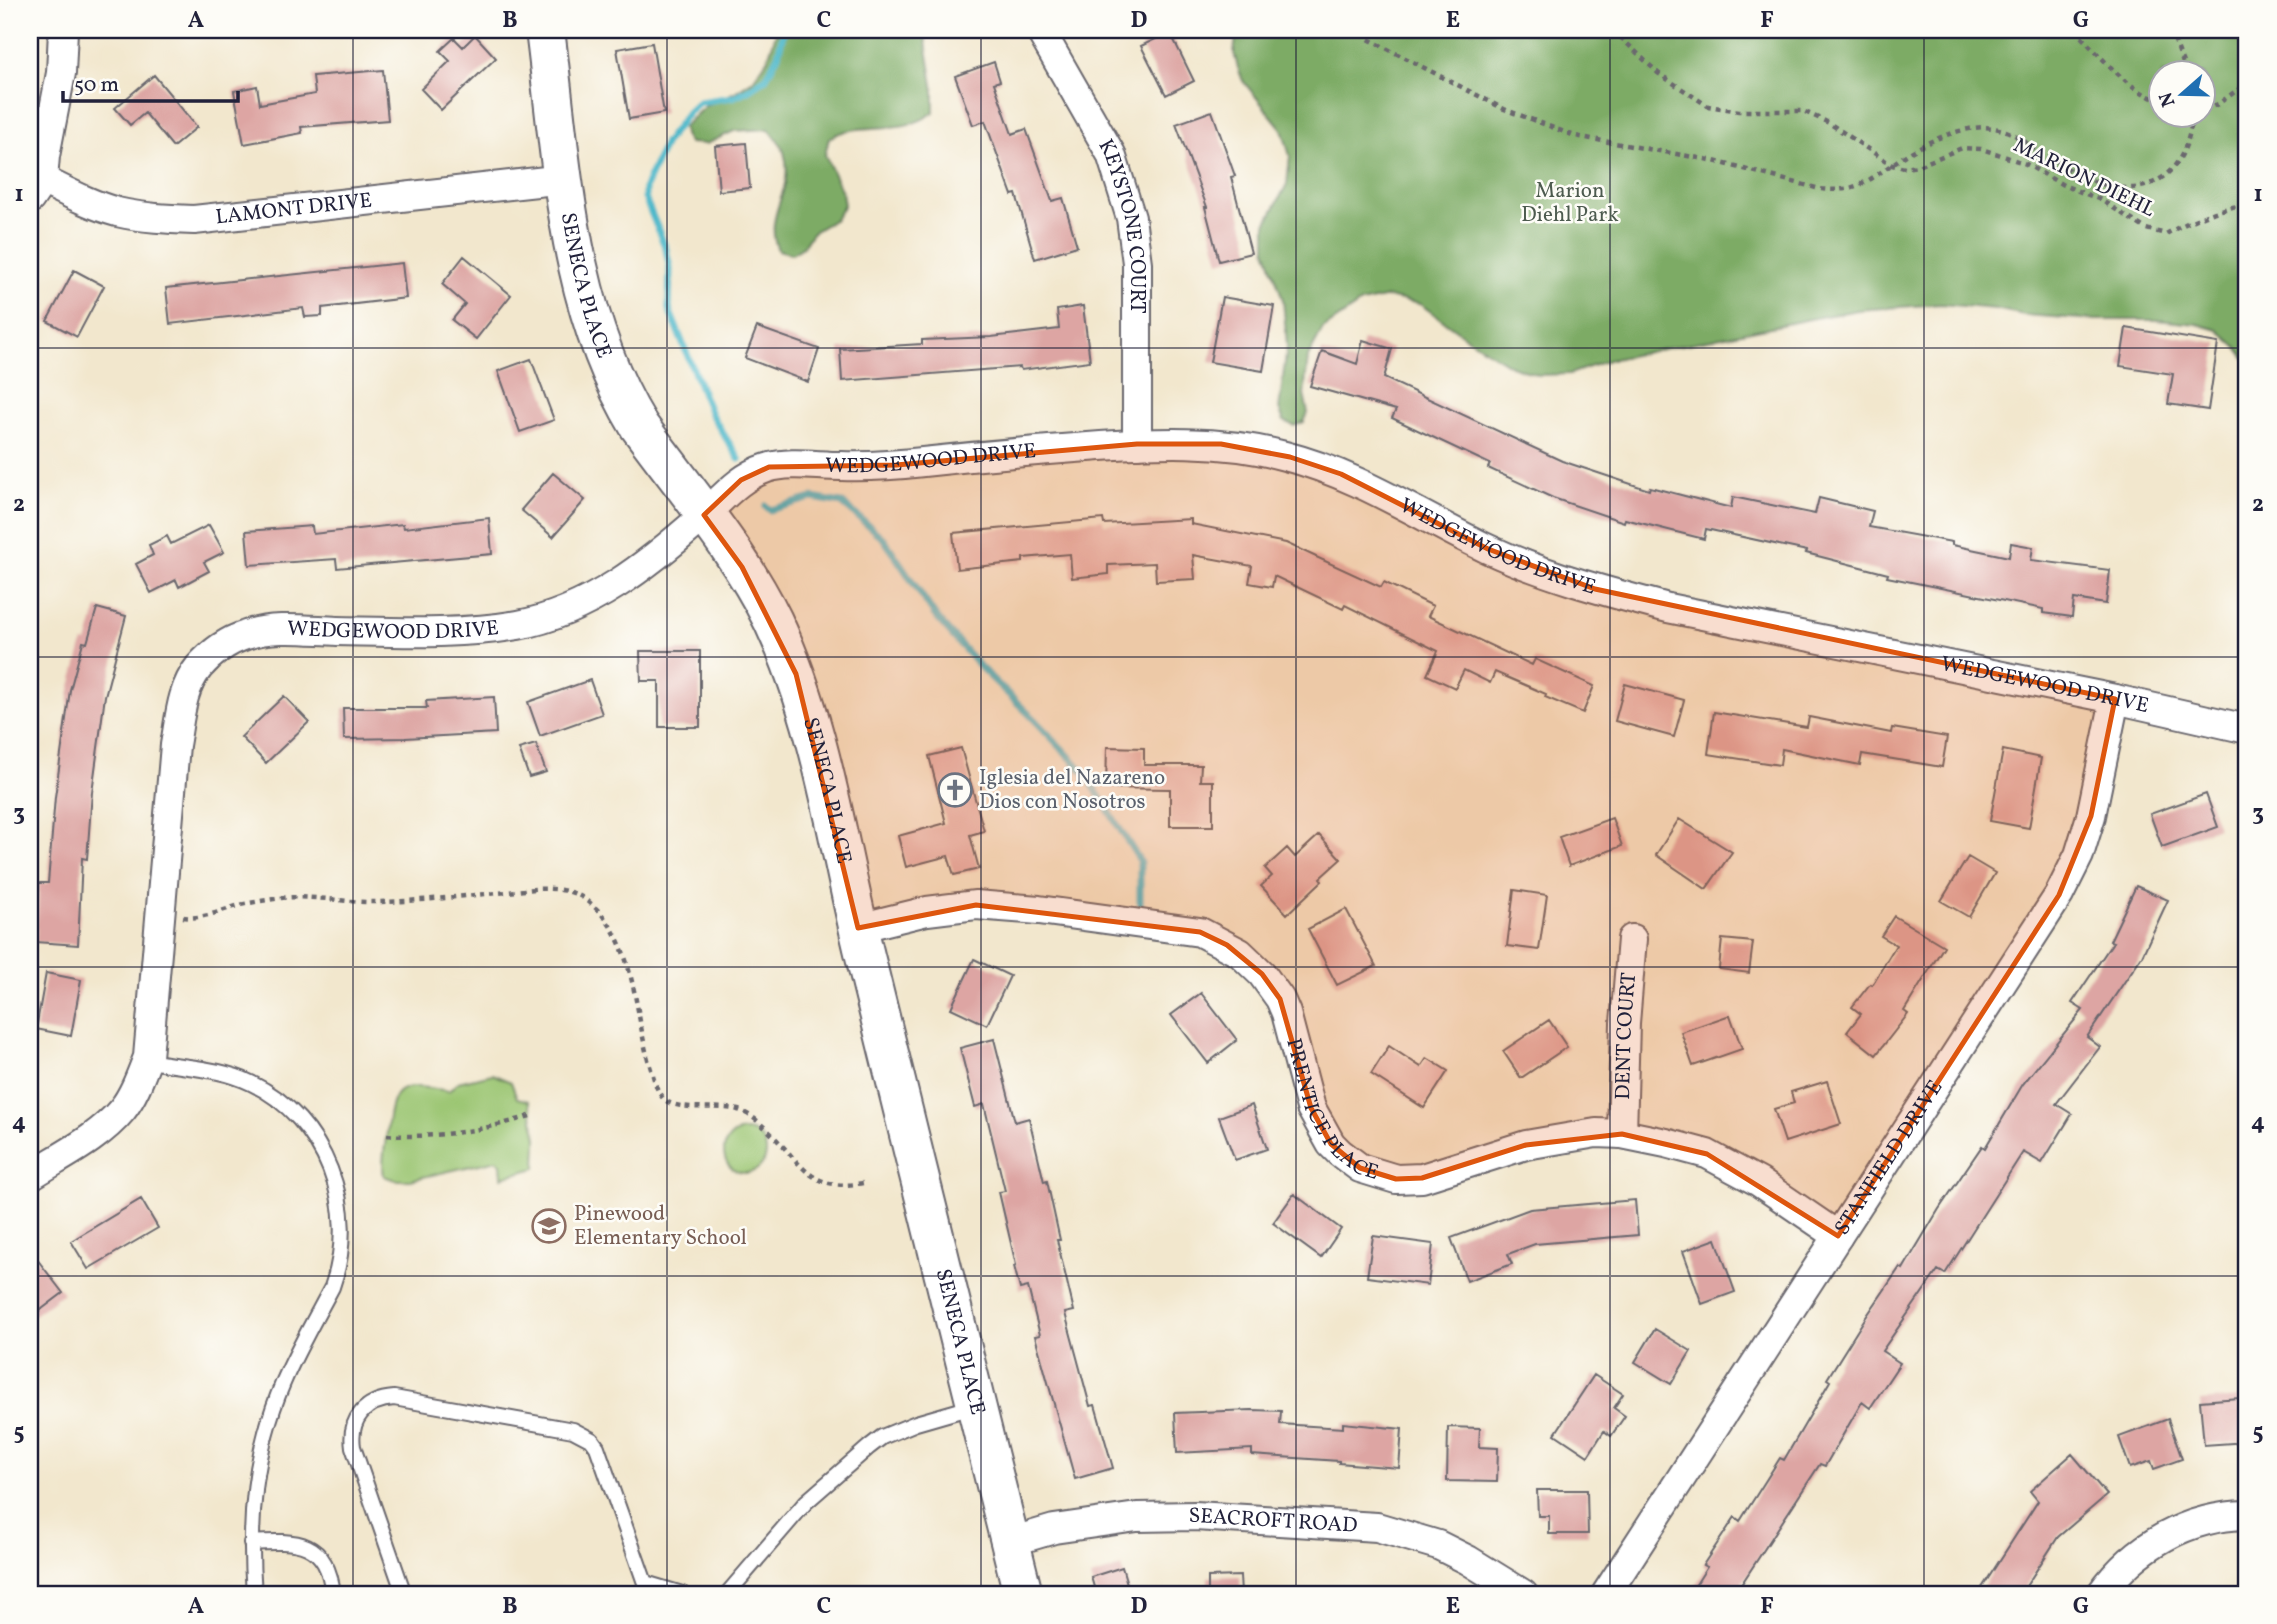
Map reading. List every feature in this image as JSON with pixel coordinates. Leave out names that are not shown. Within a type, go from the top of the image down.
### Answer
[{"type":"street","points":[[34,184],[45,156],[61,73],[62,30]]},
{"type":"street","name":"SENECA PLACE","points":[[545,30],[575,252],[599,341],[626,406],[742,567],[772,619],[796,674],[813,732],[858,928],[1023,1594]]},
{"type":"street","name":"KEYSTONE COURT","points":[[1040,30],[1111,154],[1131,218],[1137,262],[1137,443]]},
{"type":"street","name":"LAMONT DRIVE","points":[[34,184],[115,211],[154,219],[194,220],[564,179]]},
{"type":"street","name":"WEDGEWOOD DRIVE","points":[[30,1176],[100,1131],[121,1111],[130,1099],[146,1060],[175,745],[184,694],[196,670],[214,652],[236,639],[260,631],[476,631],[526,623],[562,612],[609,589],[652,560],[741,480],[769,467],[793,464],[845,467],[896,465],[1137,443],[1221,444],[1290,457],[1341,474],[1511,559],[1595,589],[1668,608],[2115,699],[2247,729]]},
{"type":"street","name":"STANFIELD DRIVE","points":[[1606,1594],[2059,895],[2079,855],[2091,816],[2115,699]]},
{"type":"street","name":"PRENTICE PLACE","points":[[858,928],[927,911],[976,905],[1039,910],[1200,932],[1240,953],[1262,974],[1280,999],[1311,1108],[1331,1144],[1360,1168],[1396,1179],[1422,1178],[1526,1145],[1596,1133],[1622,1134],[1707,1154],[1759,1182],[1838,1236]]},
{"type":"street","name":"DENT COURT","points":[[1622,1134],[1625,1023],[1632,939]]},
{"type":"street","points":[[2101,1594],[2122,1568],[2162,1537],[2194,1523],[2247,1515]]},
{"type":"street","name":"SEACROFT ROAD","points":[[1010,1542],[1054,1529],[1137,1517],[1195,1516],[1377,1527],[1438,1545],[1523,1594]]},
{"type":"lane","points":[[146,1060],[234,1076],[278,1099],[298,1117],[314,1138],[337,1187],[343,1237],[337,1271],[332,1287],[293,1360],[263,1439],[253,1493],[251,1543],[254,1594]]},
{"type":"lane","points":[[404,1594],[351,1437],[352,1426],[363,1410],[385,1399],[394,1398],[573,1430],[592,1440],[597,1447],[645,1583],[682,1594]]},
{"type":"lane","points":[[726,1594],[806,1502],[869,1447],[907,1426],[975,1406]]},
{"type":"lane","points":[[251,1543],[282,1542],[315,1551],[327,1564],[333,1594]]},
{"type":"path","points":[[1351,30],[1504,109],[1575,136],[1710,160],[1839,192],[1866,184],[1892,164],[1939,137],[1969,128],[1987,127],[2008,131],[2071,171],[2108,185],[2138,190],[2158,181],[2173,170],[2184,153],[2190,130]]},
{"type":"path","points":[[1613,30],[1658,73],[1708,106],[1739,111],[1803,111],[1829,123],[1892,164]]},
{"type":"path","points":[[2074,30],[2116,72],[2148,96]]},
{"type":"path","points":[[2171,30],[2182,60]]},
{"type":"path","points":[[2218,104],[2247,83]]},
{"type":"path","name":"MARION DIEHL","points":[[1892,164],[1905,168],[1918,166],[1962,148],[1981,149],[2026,164],[2055,181],[2101,200],[2146,229],[2165,234],[2199,218],[2247,204]]},
{"type":"path","points":[[183,917],[196,917],[255,901],[284,898],[373,902],[543,889],[575,894],[588,902],[606,920],[619,944],[630,978],[650,1066],[663,1100],[673,1105],[737,1109],[761,1124],[804,1168],[824,1182],[838,1186],[863,1183]]},
{"type":"path","points":[[387,1135],[442,1133],[533,1115]]},
{"type":"highlighted area","points":[[1137,444],[1221,444],[1290,457],[1341,474],[1488,549],[1595,589],[2115,699],[2091,816],[2059,895],[1838,1236],[1707,1154],[1622,1134],[1526,1145],[1422,1178],[1396,1179],[1360,1168],[1331,1144],[1311,1108],[1280,999],[1262,974],[1227,945],[1200,932],[976,905],[858,928],[796,674],[742,567],[704,515],[741,480],[769,467],[896,465]]},
{"type":"green space","points":[[777,30],[924,30],[934,91],[934,112],[921,120],[894,127],[841,132],[829,138],[825,155],[842,192],[844,205],[835,219],[812,233],[803,247],[792,254],[778,250],[774,237],[776,213],[787,166],[783,149],[769,129],[734,131],[706,144],[689,143],[683,127],[705,106],[753,80],[768,58]]},
{"type":"green space","name":"Marion Diehl Park","points":[[1237,30],[2247,30],[2247,361],[2236,346],[2218,330],[2197,324],[2024,315],[1995,309],[1941,304],[1858,310],[1609,360],[1570,374],[1539,375],[1511,366],[1420,304],[1388,297],[1361,303],[1323,329],[1308,357],[1304,395],[1308,413],[1304,422],[1294,426],[1284,421],[1279,409],[1287,346],[1283,300],[1266,249],[1266,224],[1287,184],[1290,156],[1282,129],[1243,81],[1234,53]]},
{"type":"green space","points":[[492,1074],[511,1082],[517,1098],[529,1101],[537,1138],[536,1168],[502,1177],[501,1164],[497,1160],[410,1180],[395,1180],[384,1176],[383,1160],[389,1115],[396,1094],[410,1087],[449,1091],[458,1082]]},
{"type":"green space","points":[[745,1131],[760,1137],[766,1152],[760,1167],[745,1173],[730,1167],[724,1152],[730,1137]]},
{"type":"building","points":[[1170,32],[1194,81],[1166,95],[1141,46]]},
{"type":"building","points":[[475,35],[496,58],[441,110],[421,89],[450,61],[440,51],[454,38],[463,47]]},
{"type":"building","points":[[652,43],[664,113],[629,119],[617,49]]},
{"type":"building","points":[[994,62],[1000,81],[994,83],[1012,134],[1026,129],[1052,201],[1063,198],[1077,246],[1035,259],[1016,194],[1012,195],[985,121],[973,125],[955,76]]},
{"type":"building","points":[[383,70],[388,120],[301,127],[302,133],[244,144],[234,91],[257,86],[260,104],[315,94],[313,76]]},
{"type":"building","points":[[154,75],[197,127],[173,147],[145,113],[130,125],[115,108]]},
{"type":"building","points":[[1212,111],[1235,176],[1231,177],[1251,253],[1219,261],[1207,207],[1176,124]]},
{"type":"building","points":[[746,143],[750,188],[719,191],[715,146]]},
{"type":"building","points":[[464,256],[511,295],[476,339],[452,320],[465,304],[442,284]]},
{"type":"building","points":[[402,263],[406,298],[322,308],[322,316],[305,317],[303,308],[170,324],[166,288]]},
{"type":"building","points":[[74,270],[104,286],[77,337],[47,321]]},
{"type":"building","points":[[1222,297],[1274,306],[1263,371],[1210,362]]},
{"type":"building","points":[[1083,306],[1090,361],[1021,370],[1020,367],[842,381],[840,349],[922,344],[922,340],[991,337],[1059,329],[1057,310]]},
{"type":"building","points":[[757,327],[819,349],[808,382],[745,358]]},
{"type":"building","points":[[2126,328],[2218,343],[2208,410],[2168,404],[2173,374],[2120,366]]},
{"type":"building","points":[[1363,340],[1392,349],[1384,378],[1562,461],[1649,490],[1650,487],[1731,508],[1733,497],[1815,514],[1819,498],[1873,511],[1869,527],[1952,542],[1952,545],[2009,557],[2011,543],[2033,547],[2031,560],[2110,570],[2106,604],[2074,599],[2072,617],[2043,613],[2043,609],[1887,577],[1888,574],[1806,553],[1807,551],[1706,529],[1704,539],[1625,519],[1624,522],[1553,498],[1488,468],[1490,464],[1392,418],[1396,410],[1310,386],[1322,351],[1357,364]]},
{"type":"building","points":[[531,359],[554,420],[520,432],[498,371]]},
{"type":"building","points":[[553,473],[585,500],[553,537],[521,510]]},
{"type":"building","points":[[489,518],[492,554],[337,568],[336,559],[249,565],[246,531],[312,526],[313,534],[403,524],[404,528]]},
{"type":"building","points":[[1103,519],[1104,524],[1191,519],[1191,524],[1286,543],[1381,587],[1384,582],[1433,606],[1428,616],[1532,665],[1535,659],[1594,686],[1583,713],[1495,672],[1490,683],[1464,670],[1455,688],[1427,675],[1438,651],[1345,605],[1343,609],[1274,576],[1272,587],[1249,583],[1252,566],[1193,555],[1195,579],[1156,581],[1155,563],[1108,565],[1108,574],[1072,578],[1070,554],[1023,558],[1023,562],[957,569],[953,533]]},
{"type":"building","points":[[209,525],[224,552],[204,562],[209,571],[179,587],[176,580],[151,593],[136,564],[153,555],[149,545],[167,536],[171,544]]},
{"type":"building","points":[[97,608],[126,616],[105,696],[92,792],[87,859],[82,858],[78,945],[36,942],[39,883],[48,883],[55,797],[70,690],[83,642],[87,643]]},
{"type":"building","points":[[640,651],[700,651],[700,727],[659,727],[659,681],[641,681]]},
{"type":"building","points":[[590,680],[602,714],[540,736],[528,702]]},
{"type":"building","points":[[1625,684],[1684,700],[1674,737],[1615,721]]},
{"type":"building","points":[[284,696],[309,722],[266,763],[241,737]]},
{"type":"building","points":[[494,697],[496,733],[344,739],[343,708],[427,708],[426,701]]},
{"type":"building","points":[[1714,712],[1807,727],[1809,717],[1891,733],[1892,728],[1947,737],[1942,767],[1862,754],[1860,765],[1782,749],[1780,765],[1708,754]]},
{"type":"building","points":[[536,744],[546,772],[529,777],[519,749]]},
{"type":"building","points":[[1107,747],[1144,748],[1144,765],[1201,765],[1200,781],[1213,781],[1213,826],[1170,826],[1170,789],[1106,788]]},
{"type":"building","name":"Iglesia del Nazareno Dios con Nosotros","points":[[961,748],[984,831],[970,835],[979,869],[954,875],[948,856],[906,867],[898,836],[946,823],[929,756]]},
{"type":"building","points":[[2003,750],[2041,758],[2029,828],[1990,821]]},
{"type":"building","points":[[2206,794],[2218,827],[2162,847],[2150,814]]},
{"type":"building","points":[[1612,818],[1622,846],[1569,866],[1559,837]]},
{"type":"building","points":[[1679,819],[1732,852],[1706,889],[1656,855]]},
{"type":"building","points":[[1319,835],[1341,859],[1287,914],[1261,886],[1272,876],[1265,868],[1287,848],[1295,857]]},
{"type":"building","points":[[1968,857],[1995,873],[1969,917],[1941,901]]},
{"type":"building","points":[[2136,886],[2168,900],[2142,956],[2087,1037],[2100,1047],[2056,1104],[2072,1114],[2042,1163],[2023,1152],[1945,1274],[1938,1270],[1882,1351],[1900,1363],[1870,1408],[1862,1402],[1825,1466],[1820,1464],[1735,1594],[1690,1594],[1707,1567],[1703,1565],[1735,1517],[1740,1521],[1780,1458],[1784,1460],[1830,1381],[1827,1379],[1864,1320],[1900,1267],[1903,1269],[1939,1209],[1982,1146],[1985,1148],[2023,1084],[2083,1010],[2072,1003],[2113,942],[2110,941]]},
{"type":"building","points":[[1514,890],[1547,895],[1539,950],[1507,946]]},
{"type":"building","points":[[1346,909],[1376,966],[1337,985],[1308,929]]},
{"type":"building","points":[[1894,916],[1944,946],[1904,1011],[1908,1014],[1876,1055],[1847,1032],[1861,1014],[1852,1007],[1870,984],[1872,985],[1896,945],[1881,936]]},
{"type":"building","points":[[1722,939],[1753,942],[1749,973],[1719,969]]},
{"type":"building","points":[[974,959],[1010,976],[987,1025],[951,1008]]},
{"type":"building","points":[[46,973],[81,980],[71,1036],[36,1029]]},
{"type":"building","points":[[1201,993],[1237,1040],[1208,1063],[1171,1015]]},
{"type":"building","points":[[1730,1015],[1742,1049],[1693,1066],[1681,1032]]},
{"type":"building","points":[[1549,1020],[1567,1047],[1521,1078],[1503,1051]]},
{"type":"building","points":[[994,1039],[1015,1122],[1029,1118],[1044,1182],[1047,1181],[1060,1240],[1057,1240],[1074,1311],[1065,1313],[1090,1406],[1095,1405],[1113,1468],[1075,1479],[1035,1336],[1040,1335],[1028,1287],[1020,1289],[1014,1266],[1016,1265],[999,1192],[1005,1191],[984,1104],[975,1107],[960,1048]]},
{"type":"building","points":[[1389,1046],[1421,1067],[1427,1058],[1448,1071],[1424,1108],[1371,1074]]},
{"type":"building","points":[[1827,1081],[1841,1124],[1785,1142],[1774,1109],[1794,1103],[1791,1092]]},
{"type":"building","points":[[1252,1105],[1267,1149],[1235,1160],[1219,1117]]},
{"type":"building","points":[[1294,1194],[1341,1229],[1321,1258],[1273,1223]]},
{"type":"building","points":[[141,1199],[158,1228],[88,1269],[71,1241]]},
{"type":"building","points":[[1635,1200],[1638,1235],[1535,1244],[1508,1254],[1512,1264],[1467,1281],[1451,1238],[1530,1209]]},
{"type":"building","points":[[1373,1236],[1433,1244],[1428,1285],[1367,1277]]},
{"type":"building","points":[[1716,1239],[1735,1292],[1702,1304],[1683,1251]]},
{"type":"building","points":[[30,1250],[63,1293],[30,1318]]},
{"type":"building","points":[[1655,1329],[1691,1351],[1671,1384],[1635,1362]]},
{"type":"building","points":[[1594,1375],[1623,1394],[1614,1408],[1625,1416],[1611,1436],[1604,1431],[1588,1456],[1555,1434]]},
{"type":"building","points":[[2239,1398],[2239,1406],[2247,1406],[2247,1442],[2204,1445],[2200,1401]]},
{"type":"building","points":[[1281,1411],[1280,1424],[1343,1428],[1343,1423],[1402,1429],[1399,1468],[1252,1455],[1252,1449],[1177,1453],[1175,1413]]},
{"type":"building","points":[[2168,1419],[2182,1459],[2154,1469],[2151,1461],[2130,1468],[2119,1437]]},
{"type":"building","points":[[1448,1427],[1480,1428],[1479,1447],[1498,1448],[1497,1482],[1447,1481]]},
{"type":"building","points":[[2072,1454],[2107,1495],[2058,1537],[2021,1594],[1978,1594],[2038,1501],[2030,1491]]},
{"type":"building","points":[[1537,1490],[1587,1490],[1588,1534],[1549,1534],[1549,1516],[1538,1516]]},
{"type":"building","points":[[1122,1567],[1130,1594],[1096,1594],[1091,1577]]},
{"type":"building","points":[[1240,1576],[1241,1594],[1208,1594],[1208,1577]]},
{"type":"waterway","points":[[739,459],[711,414],[669,309],[670,268],[666,249],[645,198],[645,187],[665,143],[699,102],[733,97],[766,78],[778,55],[784,30]]},
{"type":"waterway","points":[[766,506],[770,510],[812,498],[842,503],[884,539],[936,617],[981,668],[1085,773],[1140,861],[1140,904]]},
{"type":"place","name":"Iglesia del Nazareno Dios con Nosotros","points":[[955,790]]},
{"type":"place","name":"Pinewood Elementary School","points":[[549,1226]]}]
